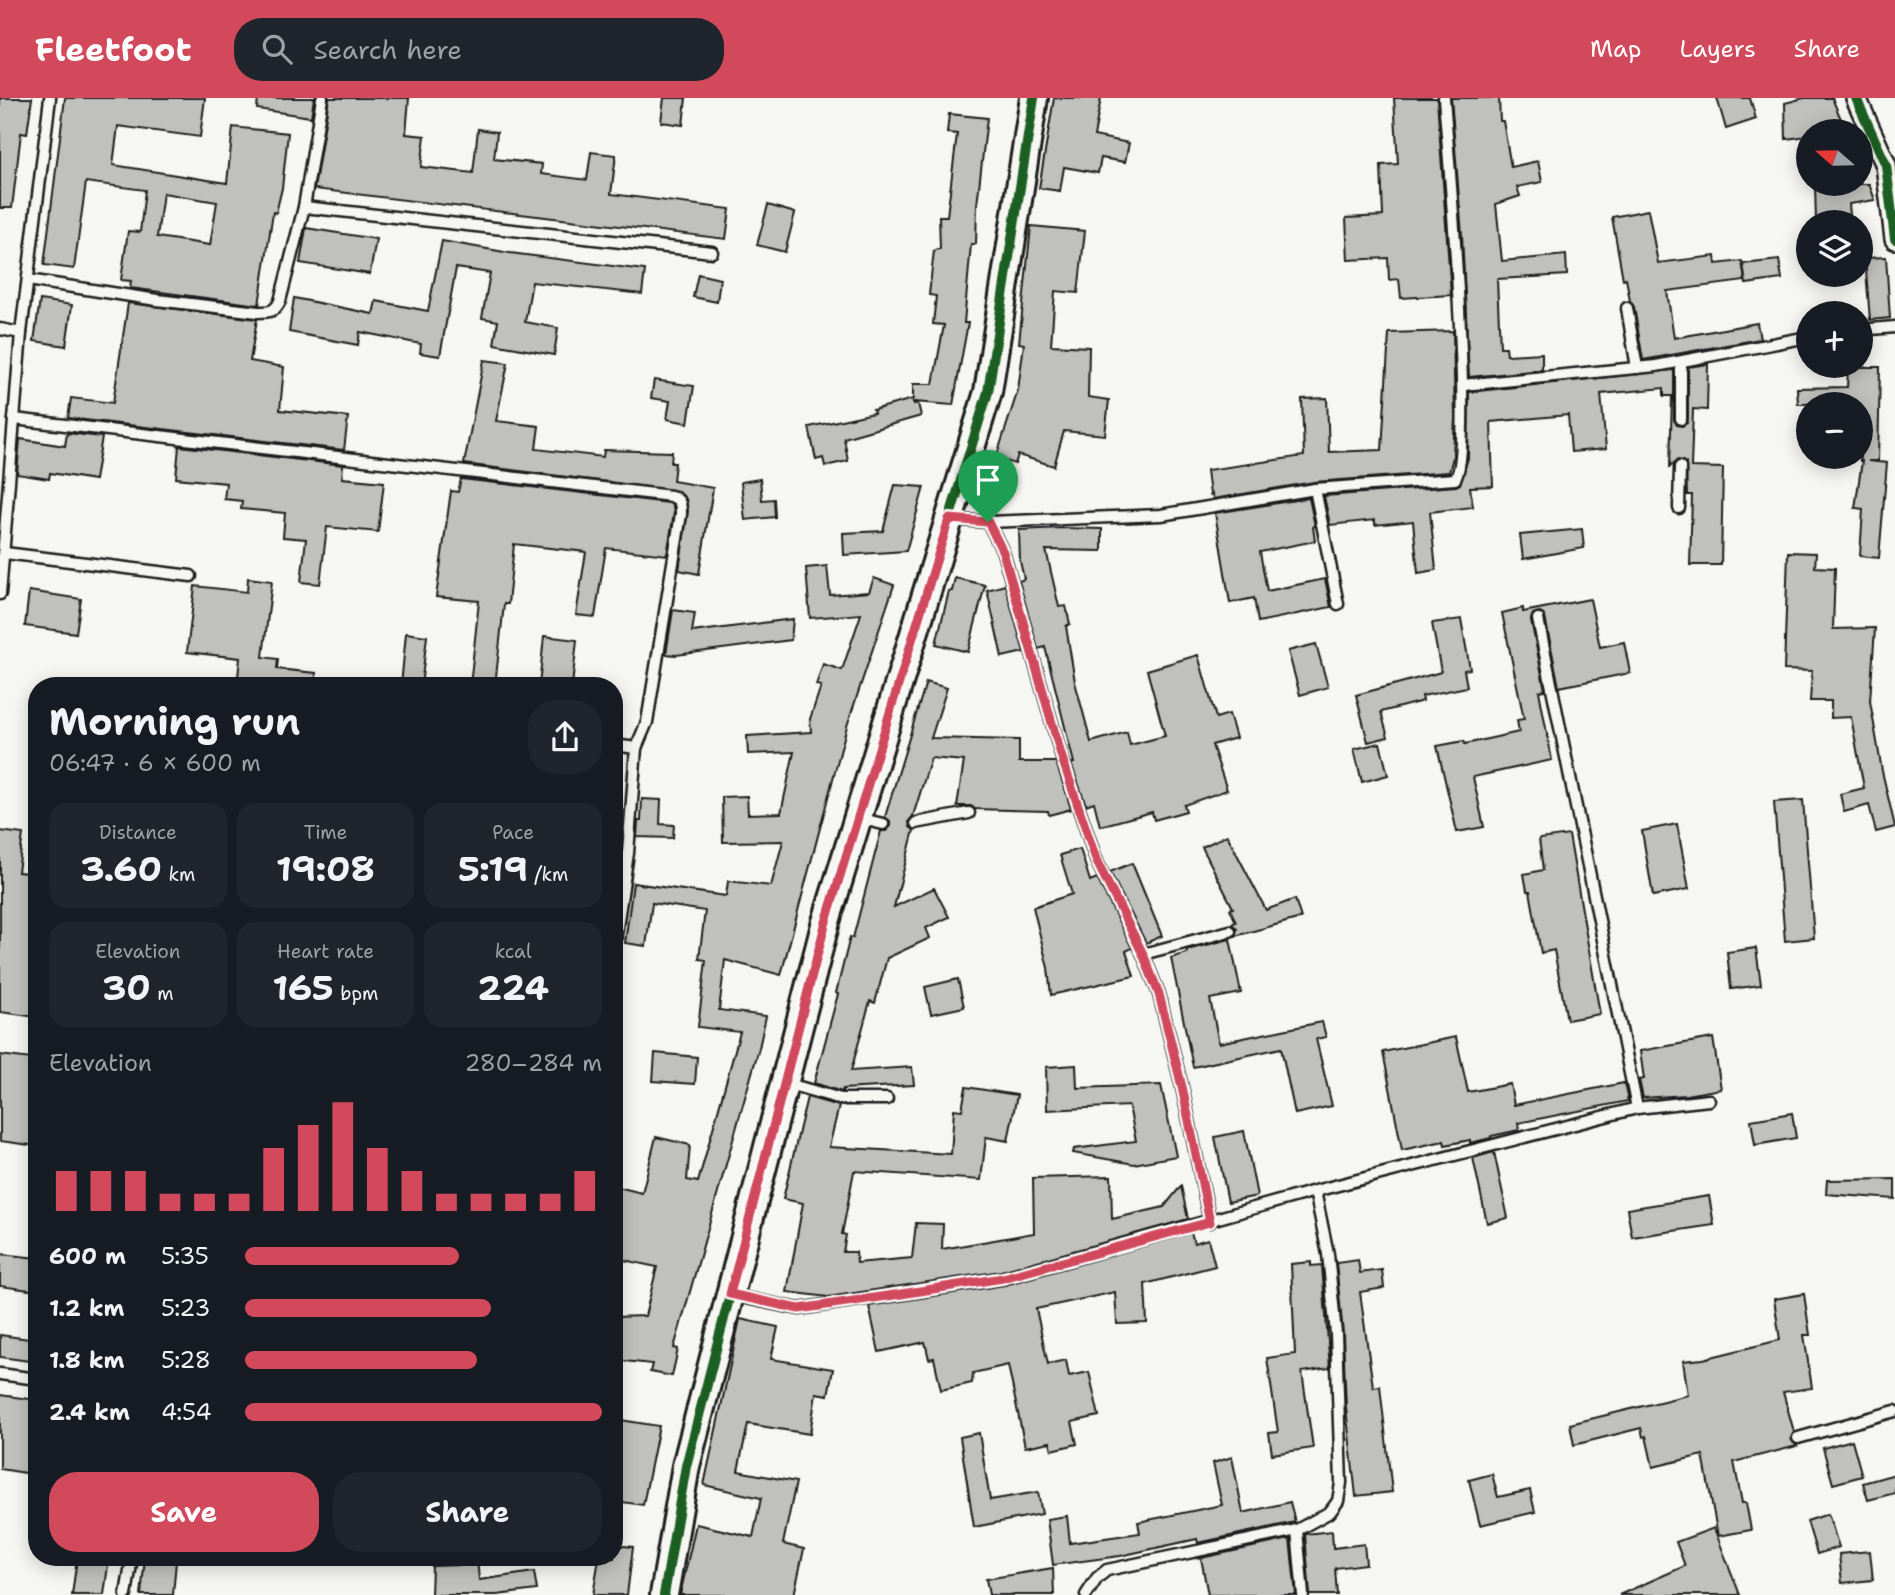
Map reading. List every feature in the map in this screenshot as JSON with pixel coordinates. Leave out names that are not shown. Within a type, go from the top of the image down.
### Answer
[{"type":"street","points":[[664,1595],[686,1466],[825,925],[870,821],[949,519],[988,392],[1034,98]]},
{"type":"street","points":[[1856,98],[1886,165],[1895,239]]},
{"type":"lane","points":[[0,594],[21,333],[50,98]]},
{"type":"lane","points":[[28,280],[157,300],[269,312],[276,309],[304,207],[322,98]]},
{"type":"lane","points":[[949,519],[988,522],[1161,515],[1315,489],[1455,479],[1461,464],[1463,385],[1444,98]]},
{"type":"lane","points":[[304,207],[712,252]]},
{"type":"lane","points":[[1627,308],[1637,368]]},
{"type":"lane","points":[[1873,329],[1895,327]]},
{"type":"lane","points":[[0,329],[21,333]]},
{"type":"lane","points":[[1463,385],[1681,362],[1796,339]]},
{"type":"lane","points":[[1681,362],[1681,419]]},
{"type":"lane","points":[[14,419],[671,496],[678,499],[681,514],[664,629],[647,722],[636,748],[623,887]]},
{"type":"lane","points":[[1679,508],[1680,467]]},
{"type":"lane","points":[[1315,489],[1338,604]]},
{"type":"lane","points":[[988,522],[1003,552],[1062,758],[1097,862],[1143,954],[1159,994],[1182,1087],[1210,1222]]},
{"type":"lane","points":[[5,553],[191,576]]},
{"type":"lane","points":[[1538,619],[1637,1108]]},
{"type":"lane","points":[[623,747],[636,748]]},
{"type":"lane","points":[[916,823],[970,813]]},
{"type":"lane","points":[[1143,954],[1230,931]]},
{"type":"lane","points":[[784,1083],[841,1099],[887,1099]]},
{"type":"lane","points":[[730,1294],[799,1309],[1003,1278],[1315,1191],[1637,1108],[1709,1101]]},
{"type":"lane","points":[[1086,1595],[1097,1578],[1107,1570],[1297,1530],[1330,1511],[1338,1501],[1341,1483],[1336,1334],[1328,1254],[1315,1191]]},
{"type":"lane","points":[[0,1374],[28,1378]]},
{"type":"lane","points":[[1798,1438],[1895,1411]]},
{"type":"lane","points":[[1297,1530],[1303,1595]]},
{"type":"lane","points":[[126,1595],[131,1566]]},
{"type":"building","points":[[0,98],[32,98],[27,134],[21,133],[12,208],[0,208]]},
{"type":"building","points":[[65,98],[205,98],[200,137],[118,126],[113,165],[227,183],[233,127],[288,133],[282,188],[276,213],[273,212],[259,305],[130,288],[131,281],[121,280],[128,231],[140,232],[145,190],[86,182],[74,269],[44,265]],"holes":[[[163,193],[217,202],[210,245],[157,237]]]},
{"type":"building","points":[[258,98],[314,98],[311,117],[257,109]]},
{"type":"building","points":[[329,98],[409,98],[406,134],[425,136],[421,167],[473,173],[478,129],[497,132],[494,159],[542,164],[541,174],[587,180],[591,152],[616,155],[611,194],[730,209],[726,239],[314,189]]},
{"type":"building","points":[[664,98],[686,98],[683,125],[661,122]]},
{"type":"building","points":[[1054,98],[1101,98],[1094,136],[1129,143],[1125,162],[1101,158],[1098,173],[1064,167],[1060,191],[1039,188]]},
{"type":"building","points":[[1394,98],[1437,98],[1451,295],[1401,298],[1399,279],[1389,280],[1388,258],[1348,260],[1346,218],[1383,216],[1381,165],[1398,164]]},
{"type":"building","points":[[1451,98],[1499,98],[1500,121],[1503,121],[1511,167],[1538,161],[1542,182],[1517,187],[1520,196],[1496,204],[1502,261],[1566,255],[1567,275],[1497,279],[1500,347],[1506,347],[1507,355],[1542,353],[1542,370],[1469,377],[1462,235]]},
{"type":"building","points":[[1717,98],[1750,98],[1756,119],[1726,129]]},
{"type":"building","points":[[1804,98],[1832,98],[1841,119],[1796,119],[1796,138],[1786,139],[1785,103]]},
{"type":"building","points":[[949,114],[987,118],[977,205],[976,244],[971,244],[964,323],[968,323],[953,405],[913,402],[918,403],[921,416],[844,438],[848,461],[825,466],[823,458],[816,460],[809,427],[874,413],[873,410],[913,399],[913,384],[933,384],[944,325],[933,324],[936,296],[929,295],[934,250],[940,249],[939,216],[947,216],[957,134],[947,133]]},
{"type":"building","points":[[1873,195],[1875,200],[1849,204],[1850,210],[1816,210],[1815,196]]},
{"type":"building","points":[[768,205],[795,213],[785,252],[757,245]]},
{"type":"building","points":[[1648,210],[1658,263],[1715,256],[1716,264],[1742,261],[1745,281],[1667,291],[1674,338],[1757,323],[1760,339],[1643,360],[1634,307],[1630,301],[1626,278],[1623,279],[1612,217]]},
{"type":"building","points":[[1031,226],[1085,231],[1078,293],[1055,291],[1051,345],[1089,347],[1088,397],[1109,400],[1105,435],[1064,431],[1054,466],[1018,455],[1015,464],[996,458],[1018,390],[1024,344],[1019,343]]},
{"type":"building","points":[[306,228],[376,239],[370,274],[300,263]]},
{"type":"building","points":[[442,241],[510,253],[645,270],[642,294],[532,282],[525,322],[558,328],[554,355],[494,344],[498,321],[482,318],[490,273],[456,268],[440,356],[420,353],[421,344],[360,332],[358,345],[289,332],[294,298],[373,314],[376,301],[428,311]]},
{"type":"building","points":[[1886,257],[1890,318],[1873,320],[1873,301],[1868,301],[1867,287],[1873,287],[1873,258]]},
{"type":"building","points":[[1779,260],[1782,279],[1746,284],[1743,264]]},
{"type":"building","points":[[698,274],[720,279],[717,302],[693,297]]},
{"type":"building","points":[[40,300],[72,305],[66,346],[34,341]]},
{"type":"building","points":[[128,303],[257,319],[250,361],[284,367],[280,410],[348,417],[344,450],[68,418],[71,398],[113,403]]},
{"type":"building","points":[[1453,331],[1455,417],[1453,457],[1449,472],[1314,482],[1213,499],[1212,494],[1210,495],[1207,470],[1304,456],[1302,399],[1327,398],[1329,452],[1382,450],[1389,333]]},
{"type":"building","points":[[484,360],[508,363],[496,421],[539,426],[536,449],[603,457],[604,450],[672,452],[671,463],[675,463],[673,481],[713,488],[699,574],[679,570],[688,510],[686,499],[678,491],[464,464]]},
{"type":"building","points":[[1708,364],[1707,410],[1693,409],[1691,467],[1723,468],[1721,565],[1690,565],[1692,495],[1687,495],[1686,463],[1677,460],[1670,467],[1672,396],[1664,396],[1664,388],[1601,394],[1606,449],[1571,452],[1568,415],[1491,422],[1493,486],[1470,487],[1473,507],[1430,512],[1436,570],[1418,573],[1413,521],[1375,525],[1375,520],[1330,525],[1324,496],[1460,484],[1468,458],[1469,392],[1674,370],[1674,420],[1677,425],[1682,426],[1688,419],[1688,367]]},
{"type":"building","points":[[1873,367],[1880,367],[1878,461],[1873,461],[1873,392],[1797,392],[1797,388],[1847,387],[1847,378],[1873,378]]},
{"type":"building","points":[[654,380],[694,386],[688,423],[667,419],[670,401],[651,398]]},
{"type":"building","points":[[67,433],[102,437],[95,480],[50,473],[49,479],[17,474],[20,439],[65,446]]},
{"type":"building","points":[[179,446],[343,465],[342,478],[384,482],[378,532],[327,527],[320,584],[301,582],[306,539],[283,537],[285,513],[241,509],[242,501],[224,499],[226,483],[176,478]]},
{"type":"building","points":[[1873,462],[1887,463],[1879,558],[1860,556],[1863,509],[1855,508],[1861,469],[1873,469]]},
{"type":"building","points":[[461,479],[669,503],[673,506],[674,513],[667,555],[606,548],[595,617],[576,615],[586,552],[514,544],[508,604],[504,604],[496,677],[471,677],[479,601],[436,597],[451,491],[458,492]]},
{"type":"building","points":[[760,479],[762,500],[774,499],[775,517],[745,520],[741,482]]},
{"type":"building","points":[[895,485],[924,487],[906,551],[844,555],[843,533],[883,531]]},
{"type":"building","points":[[1309,498],[1315,541],[1260,552],[1267,591],[1325,579],[1331,607],[1258,622],[1254,598],[1230,603],[1215,513]]},
{"type":"building","points":[[1102,529],[1102,551],[1046,550],[1059,607],[1066,606],[1070,624],[1066,626],[1075,682],[1091,742],[1127,732],[1130,745],[1165,736],[1147,670],[1198,655],[1216,718],[1229,714],[1236,738],[1212,745],[1227,790],[1184,805],[1186,811],[1154,820],[1152,812],[1100,826],[1094,802],[1086,805],[1071,763],[1074,763],[1045,647],[1038,649],[1019,581],[1024,579],[1020,561],[1019,530]]},
{"type":"building","points":[[1582,529],[1584,548],[1523,559],[1520,535]]},
{"type":"building","points":[[1788,552],[1816,553],[1815,567],[1835,568],[1833,629],[1875,628],[1870,701],[1895,827],[1876,832],[1869,805],[1844,812],[1840,794],[1864,788],[1851,717],[1831,718],[1831,701],[1810,701],[1812,671],[1784,670]]},
{"type":"building","points":[[827,566],[830,595],[869,592],[874,578],[894,585],[847,726],[781,975],[725,960],[719,1010],[766,1016],[674,1348],[678,1349],[672,1376],[650,1372],[652,1364],[623,1361],[623,1317],[645,1316],[657,1267],[623,1260],[623,1188],[642,1193],[656,1137],[690,1145],[687,1180],[698,1182],[740,1032],[698,1027],[706,960],[699,959],[705,911],[652,903],[646,946],[625,943],[633,883],[726,896],[728,881],[771,886],[783,841],[723,842],[722,797],[747,796],[748,814],[781,813],[794,752],[748,754],[747,736],[811,732],[810,719],[821,686],[816,685],[823,664],[842,670],[861,614],[810,618],[806,568]]},
{"type":"building","points":[[248,578],[272,581],[263,657],[278,659],[277,669],[316,673],[316,677],[238,677],[240,658],[187,652],[195,586],[247,592]]},
{"type":"building","points":[[955,578],[985,585],[968,652],[936,644],[949,591],[952,591]]},
{"type":"building","points":[[1005,585],[1024,652],[1002,657],[987,590]]},
{"type":"building","points":[[29,591],[81,599],[76,633],[25,626]]},
{"type":"building","points":[[1590,599],[1600,647],[1624,642],[1630,673],[1559,687],[1545,617],[1540,612],[1533,614],[1531,620],[1545,690],[1539,691],[1552,760],[1473,777],[1484,827],[1457,832],[1437,746],[1464,741],[1465,744],[1519,732],[1517,720],[1524,719],[1502,613],[1523,608],[1523,612]]},
{"type":"building","points":[[673,610],[695,613],[692,632],[793,619],[791,640],[676,655],[666,654]]},
{"type":"building","points":[[1461,619],[1470,669],[1464,670],[1467,687],[1422,696],[1423,701],[1381,712],[1388,737],[1368,742],[1356,695],[1441,672],[1432,623]]},
{"type":"building","points":[[406,633],[427,636],[422,677],[402,677]]},
{"type":"building","points":[[544,636],[577,640],[573,677],[540,677]]},
{"type":"building","points":[[1316,644],[1328,687],[1300,695],[1288,651]]},
{"type":"building","points":[[926,682],[947,688],[931,738],[1019,740],[1019,762],[1056,762],[1071,809],[1049,815],[1048,811],[957,806],[964,761],[931,758],[913,816],[909,821],[914,830],[894,907],[934,888],[949,917],[926,928],[930,938],[887,958],[875,1003],[870,1001],[851,1071],[912,1067],[914,1085],[843,1089],[842,1092],[814,1083],[850,937],[853,938],[881,831],[886,831],[890,826],[890,821],[885,817]]},
{"type":"building","points":[[1380,743],[1388,775],[1362,782],[1354,749]]},
{"type":"building","points":[[642,799],[661,800],[660,824],[674,825],[673,838],[637,837]]},
{"type":"building","points":[[1803,800],[1814,938],[1785,941],[1774,802]]},
{"type":"building","points":[[1677,824],[1689,889],[1653,896],[1642,831]]},
{"type":"building","points":[[0,831],[23,834],[18,872],[28,873],[28,1016],[0,1012]]},
{"type":"building","points":[[1227,835],[1266,910],[1295,899],[1301,918],[1235,936],[1237,928],[1231,924],[1236,922],[1230,909],[1233,908],[1202,847]]},
{"type":"building","points":[[1569,835],[1600,1014],[1567,1020],[1554,950],[1541,953],[1530,891],[1527,891],[1524,874],[1543,870],[1539,839]]},
{"type":"building","points":[[1080,849],[1090,881],[1097,878],[1132,948],[1126,951],[1134,976],[1051,995],[1048,968],[1033,907],[1072,894],[1060,855]]},
{"type":"building","points":[[1132,863],[1162,936],[1146,943],[1110,872]]},
{"type":"building","points":[[1230,939],[1241,993],[1210,999],[1219,1043],[1322,1022],[1326,1037],[1316,1039],[1332,1106],[1295,1114],[1281,1048],[1193,1067],[1171,958],[1187,953],[1187,950]]},
{"type":"building","points":[[1756,948],[1761,985],[1731,989],[1727,952]]},
{"type":"building","points":[[958,979],[964,1007],[931,1014],[925,987]]},
{"type":"building","points":[[1456,1037],[1468,1092],[1510,1084],[1514,1105],[1624,1083],[1628,1101],[1518,1123],[1519,1130],[1470,1143],[1470,1140],[1445,1145],[1444,1141],[1402,1150],[1383,1052]]},
{"type":"building","points":[[1713,1038],[1721,1089],[1643,1098],[1639,1080],[1644,1079],[1640,1051]]},
{"type":"building","points":[[655,1053],[697,1057],[695,1084],[653,1081]]},
{"type":"building","points":[[0,1055],[28,1058],[28,1145],[0,1141]]},
{"type":"building","points":[[1076,1065],[1077,1088],[1161,1085],[1176,1156],[1134,1164],[1073,1153],[1074,1149],[1136,1141],[1129,1106],[1047,1110],[1046,1067]]},
{"type":"building","points":[[966,1087],[1017,1095],[1008,1141],[986,1137],[981,1180],[854,1171],[842,1234],[846,1235],[843,1252],[856,1252],[857,1263],[912,1258],[916,1223],[943,1224],[942,1249],[1034,1233],[1033,1178],[1111,1176],[1112,1219],[1164,1207],[1181,1186],[1188,1219],[1001,1271],[828,1297],[787,1292],[803,1203],[783,1199],[807,1097],[839,1106],[829,1147],[951,1154],[954,1109],[962,1110]]},
{"type":"building","points":[[1792,1113],[1796,1138],[1755,1145],[1751,1120]]},
{"type":"building","points":[[1244,1131],[1257,1196],[1228,1202],[1215,1137]]},
{"type":"building","points":[[1494,1152],[1508,1218],[1487,1223],[1473,1158]]},
{"type":"building","points":[[1895,1179],[1895,1199],[1826,1194],[1827,1180]]},
{"type":"building","points":[[1709,1196],[1714,1225],[1632,1237],[1627,1209]]},
{"type":"building","points":[[1191,1233],[1194,1243],[1208,1239],[1215,1266],[1145,1284],[1147,1323],[1117,1324],[1115,1292],[1036,1309],[1048,1364],[1066,1360],[1069,1376],[1089,1372],[1099,1416],[1072,1422],[1077,1444],[1052,1450],[1050,1442],[1025,1447],[1008,1365],[973,1373],[972,1383],[941,1390],[934,1358],[929,1359],[925,1342],[879,1352],[869,1306],[1005,1285]]},
{"type":"building","points":[[0,1254],[28,1257],[28,1290],[0,1286]]},
{"type":"building","points":[[1358,1260],[1360,1273],[1382,1270],[1384,1288],[1360,1292],[1373,1387],[1380,1386],[1392,1492],[1356,1496],[1346,1408],[1336,1263]]},
{"type":"building","points":[[1311,1262],[1311,1266],[1322,1265],[1330,1368],[1302,1372],[1313,1448],[1272,1454],[1269,1433],[1278,1432],[1267,1358],[1295,1354],[1291,1264]]},
{"type":"building","points":[[1804,1294],[1810,1335],[1804,1335],[1812,1388],[1783,1392],[1794,1432],[1791,1439],[1797,1446],[1734,1462],[1742,1503],[1746,1503],[1751,1530],[1718,1536],[1703,1455],[1653,1467],[1646,1436],[1643,1437],[1641,1428],[1574,1445],[1570,1424],[1688,1395],[1683,1361],[1703,1359],[1780,1340],[1774,1299]]},
{"type":"building","points":[[740,1319],[778,1327],[771,1359],[833,1369],[828,1395],[816,1393],[810,1434],[748,1424],[738,1471],[796,1482],[783,1544],[804,1549],[794,1595],[680,1595],[696,1524],[753,1537],[761,1498],[704,1485]]},
{"type":"building","points":[[0,1335],[28,1339],[28,1361],[0,1357]]},
{"type":"building","points":[[0,1395],[28,1399],[28,1473],[0,1469]]},
{"type":"building","points":[[623,1420],[659,1426],[643,1505],[623,1502]]},
{"type":"building","points":[[979,1433],[990,1500],[1038,1492],[1042,1514],[974,1527],[960,1437]]},
{"type":"building","points":[[1852,1440],[1862,1476],[1833,1484],[1823,1448]]},
{"type":"building","points":[[1232,1457],[1243,1513],[1290,1502],[1295,1522],[1198,1543],[1197,1539],[1120,1556],[1053,1565],[1047,1519],[1067,1516],[1070,1543],[1140,1533],[1138,1522],[1222,1505],[1213,1463]]},
{"type":"building","points":[[1492,1474],[1498,1497],[1530,1490],[1535,1512],[1480,1525],[1469,1480]]},
{"type":"building","points":[[1895,1474],[1895,1493],[1868,1500],[1863,1483]]},
{"type":"building","points":[[1828,1514],[1839,1547],[1817,1554],[1807,1521]]},
{"type":"building","points":[[1714,1528],[1740,1595],[1619,1595],[1685,1566],[1676,1542]]},
{"type":"building","points":[[1332,1531],[1333,1548],[1364,1544],[1366,1564],[1335,1568],[1337,1595],[1310,1595],[1305,1534]]},
{"type":"building","points":[[1290,1539],[1296,1595],[1208,1595],[1201,1558]]},
{"type":"building","points":[[623,1546],[633,1547],[627,1595],[593,1595],[598,1566],[623,1566]]},
{"type":"building","points":[[1870,1551],[1873,1580],[1842,1583],[1839,1554]]},
{"type":"building","points":[[76,1566],[108,1566],[104,1595],[72,1595]]},
{"type":"building","points":[[144,1566],[176,1566],[173,1595],[141,1595]]},
{"type":"building","points":[[432,1566],[478,1566],[479,1580],[534,1572],[537,1590],[497,1595],[431,1595]]},
{"type":"building","points":[[1053,1568],[1054,1595],[989,1595],[986,1579]]},
{"type":"cycle path","points":[[664,1595],[686,1466],[825,925],[988,392],[1034,98]]},
{"type":"cycle path","points":[[1856,98],[1886,165],[1895,239]]},
{"type":"route","points":[[949,519],[988,522],[1003,552],[1062,758],[1097,862],[1143,954],[1159,994],[1182,1087],[1210,1222],[1003,1278],[901,1294],[799,1309],[730,1294],[825,925],[949,519]]}]
